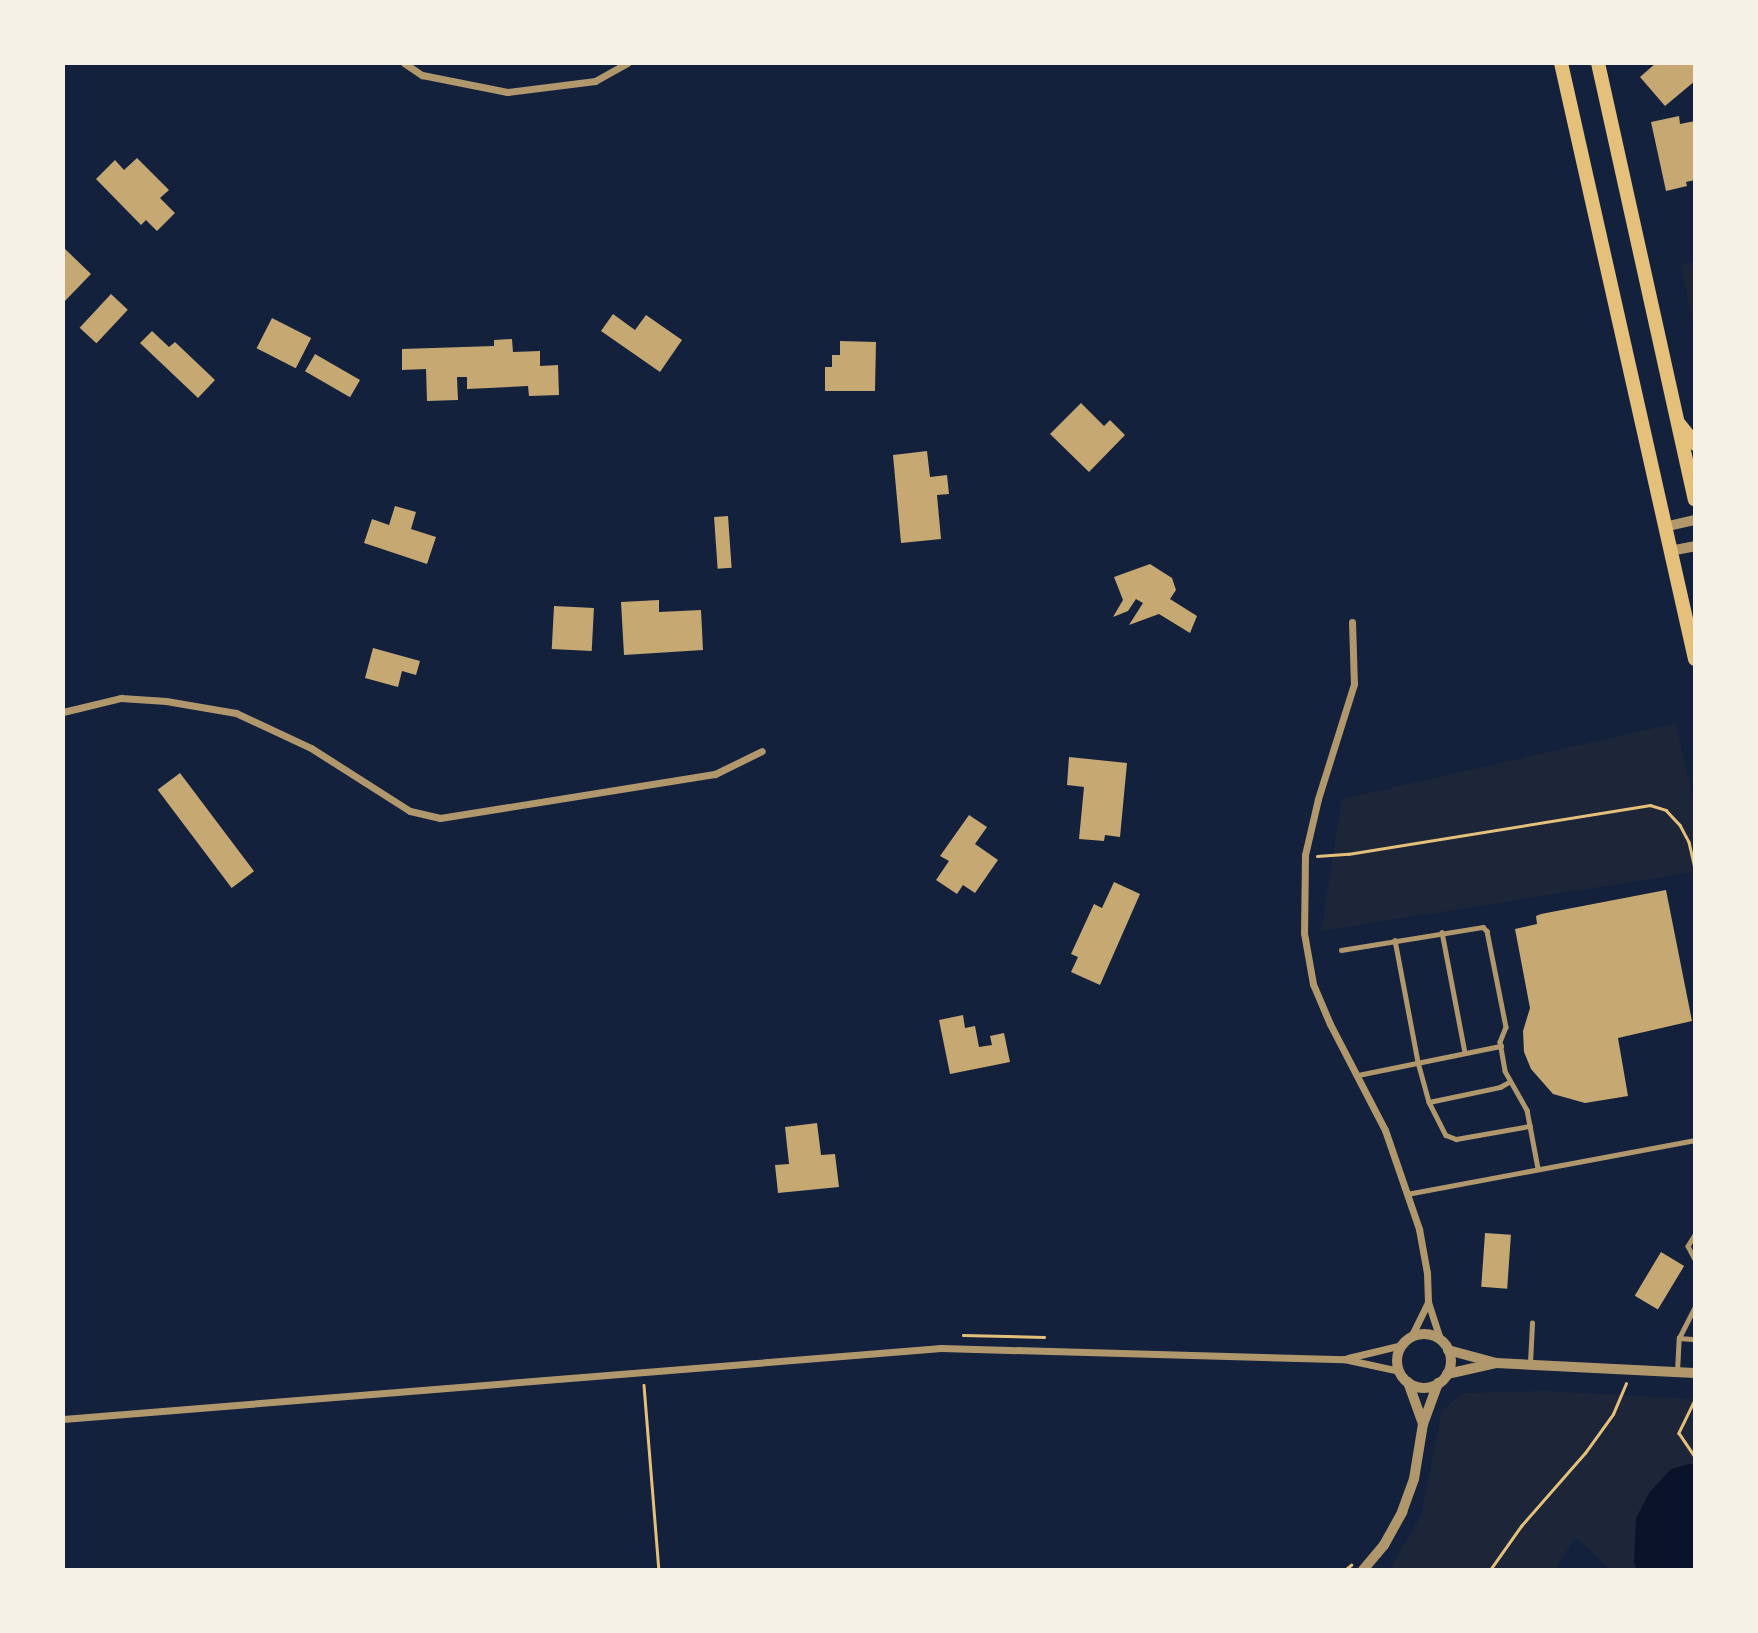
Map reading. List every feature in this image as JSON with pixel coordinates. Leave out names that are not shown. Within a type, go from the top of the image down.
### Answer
[{"type":"main road","points":[[1561,63],[1695,659]]},
{"type":"main road","points":[[1598,63],[1695,499]]},
{"type":"main road","points":[[1676,420],[1695,444]]},
{"type":"street","points":[[404,63],[422,75],[507,92],[596,81],[628,63]]},
{"type":"street","points":[[1664,527],[1695,520]]},
{"type":"street","points":[[1670,551],[1695,546]]},
{"type":"street","points":[[1352,622],[1354,684],[1318,799],[1305,855],[1304,933],[1313,984],[1329,1024],[1385,1130],[1407,1194],[1424,1251],[1428,1302],[1440,1340],[1448,1350],[1450,1358],[1447,1374]]},
{"type":"street","points":[[63,712],[121,698],[166,701],[236,713],[311,748],[410,811],[440,818],[715,774],[762,751]]},
{"type":"street","points":[[1423,1424],[1408,1382],[1399,1371],[1397,1362],[1428,1302]]},
{"type":"street","points":[[1344,1359],[1426,1334],[1440,1340]]},
{"type":"street","points":[[63,1419],[941,1348],[1344,1359],[1399,1371]]},
{"type":"street","points":[[1448,1350],[1496,1363],[1695,1373]]},
{"type":"street","points":[[1363,1570],[1384,1545],[1402,1513],[1414,1479],[1423,1424],[1438,1383],[1447,1374],[1496,1363]]},
{"type":"street","points":[[1408,1382],[1423,1387],[1438,1383]]},
{"type":"lane","points":[[1341,950],[1478,925],[1487,931],[1506,1027],[1501,1046],[1509,1082],[1521,1097],[1530,1126],[1538,1168]]},
{"type":"lane","points":[[1442,932],[1465,1053]]},
{"type":"lane","points":[[1395,940],[1418,1062],[1429,1102],[1451,1139],[1530,1126]]},
{"type":"lane","points":[[1358,1075],[1501,1046]]},
{"type":"lane","points":[[1429,1102],[1500,1087],[1509,1082]]},
{"type":"lane","points":[[1407,1194],[1695,1140]]},
{"type":"lane","points":[[1695,1235],[1688,1246],[1695,1259]]},
{"type":"lane","points":[[1677,1372],[1679,1338],[1695,1306]]},
{"type":"lane","points":[[1530,1364],[1532,1323]]},
{"type":"lane","points":[[1679,1338],[1695,1339]]},
{"type":"path","points":[[1305,855],[1348,854],[1650,805],[1667,810],[1680,825],[1689,842],[1695,867]]},
{"type":"path","points":[[1490,1570],[1521,1526],[1584,1453],[1613,1414],[1625,1391],[1628,1370]]},
{"type":"path","points":[[643,1371],[659,1570]]},
{"type":"path","points":[[1695,1400],[1679,1433],[1695,1457]]},
{"type":"path","points":[[1345,1570],[1353,1563]]},
{"type":"shaded area","points":[[1695,262],[1695,335],[1681,264]]},
{"type":"shaded area","points":[[1676,723],[1695,810],[1695,872],[1321,931],[1342,799]]},
{"type":"shaded area","points":[[1545,1391],[1695,1399],[1695,1570],[1611,1570],[1575,1537],[1555,1570],[1389,1570],[1421,1515],[1442,1411],[1462,1393]]},
{"type":"shaded area","points":[[1695,1464],[1695,1570],[1637,1570],[1634,1563],[1636,1518],[1649,1493],[1671,1469]]},
{"type":"building","points":[[1656,63],[1695,63],[1695,81],[1665,106],[1640,77]]},
{"type":"building","points":[[1679,116],[1680,124],[1695,121],[1695,180],[1686,182],[1687,186],[1666,191],[1651,122]]},
{"type":"building","points":[[137,158],[169,190],[160,198],[175,213],[157,231],[146,220],[141,225],[96,179],[115,160],[124,170]]},
{"type":"building","points":[[63,247],[91,274],[63,303]]},
{"type":"building","points":[[111,294],[128,310],[96,343],[80,328]]},
{"type":"building","points":[[613,314],[635,330],[646,315],[682,340],[660,372],[601,331]]},
{"type":"building","points":[[272,318],[311,338],[296,368],[257,348]]},
{"type":"building","points":[[152,331],[169,347],[175,342],[215,380],[198,398],[140,343]]},
{"type":"building","points":[[512,339],[513,352],[540,351],[540,366],[558,365],[559,395],[529,396],[528,386],[467,389],[467,377],[457,377],[458,400],[427,401],[426,369],[402,370],[402,349],[494,346],[494,340]]},
{"type":"building","points":[[840,341],[876,342],[875,391],[825,391],[825,367],[832,367],[832,355],[840,355]]},
{"type":"building","points":[[315,354],[360,380],[350,397],[305,371]]},
{"type":"building","points":[[1081,403],[1104,426],[1110,420],[1125,435],[1089,472],[1050,434]]},
{"type":"building","points":[[927,451],[930,477],[947,475],[949,494],[937,495],[941,539],[901,543],[893,455]]},
{"type":"building","points":[[395,506],[416,512],[411,529],[436,537],[427,564],[364,543],[372,519],[389,525]]},
{"type":"building","points":[[728,516],[732,568],[718,569],[714,517]]},
{"type":"building","points":[[1150,564],[1172,578],[1176,590],[1170,599],[1197,616],[1190,633],[1159,614],[1129,625],[1143,603],[1136,599],[1128,611],[1113,617],[1123,600],[1114,577]]},
{"type":"building","points":[[659,600],[659,612],[701,610],[703,650],[624,655],[621,602]]},
{"type":"building","points":[[554,606],[594,608],[592,651],[552,649]]},
{"type":"building","points":[[373,648],[420,661],[416,675],[402,671],[398,687],[365,678]]},
{"type":"building","points":[[1069,757],[1127,763],[1120,837],[1105,835],[1104,841],[1079,839],[1084,787],[1067,785]]},
{"type":"building","points":[[180,773],[254,871],[232,888],[158,790]]},
{"type":"building","points":[[969,815],[987,827],[975,844],[998,860],[975,893],[963,885],[957,894],[936,880],[949,861],[940,856]]},
{"type":"building","points":[[1114,882],[1140,894],[1100,985],[1071,972],[1078,957],[1071,954],[1094,904],[1102,908]]},
{"type":"building","points":[[1666,890],[1692,1021],[1618,1038],[1628,1096],[1585,1103],[1553,1094],[1531,1069],[1524,1052],[1523,1031],[1530,1008],[1515,929],[1537,924],[1536,916],[1541,914]]},
{"type":"building","points":[[963,1015],[965,1028],[975,1026],[979,1047],[992,1045],[990,1036],[1004,1033],[1010,1062],[950,1074],[939,1020]]},
{"type":"building","points":[[817,1123],[821,1155],[835,1154],[839,1187],[778,1193],[775,1165],[789,1164],[785,1127]]},
{"type":"building","points":[[1485,1233],[1511,1235],[1507,1289],[1481,1287]]},
{"type":"building","points":[[1661,1252],[1684,1266],[1658,1310],[1635,1296]]}]
